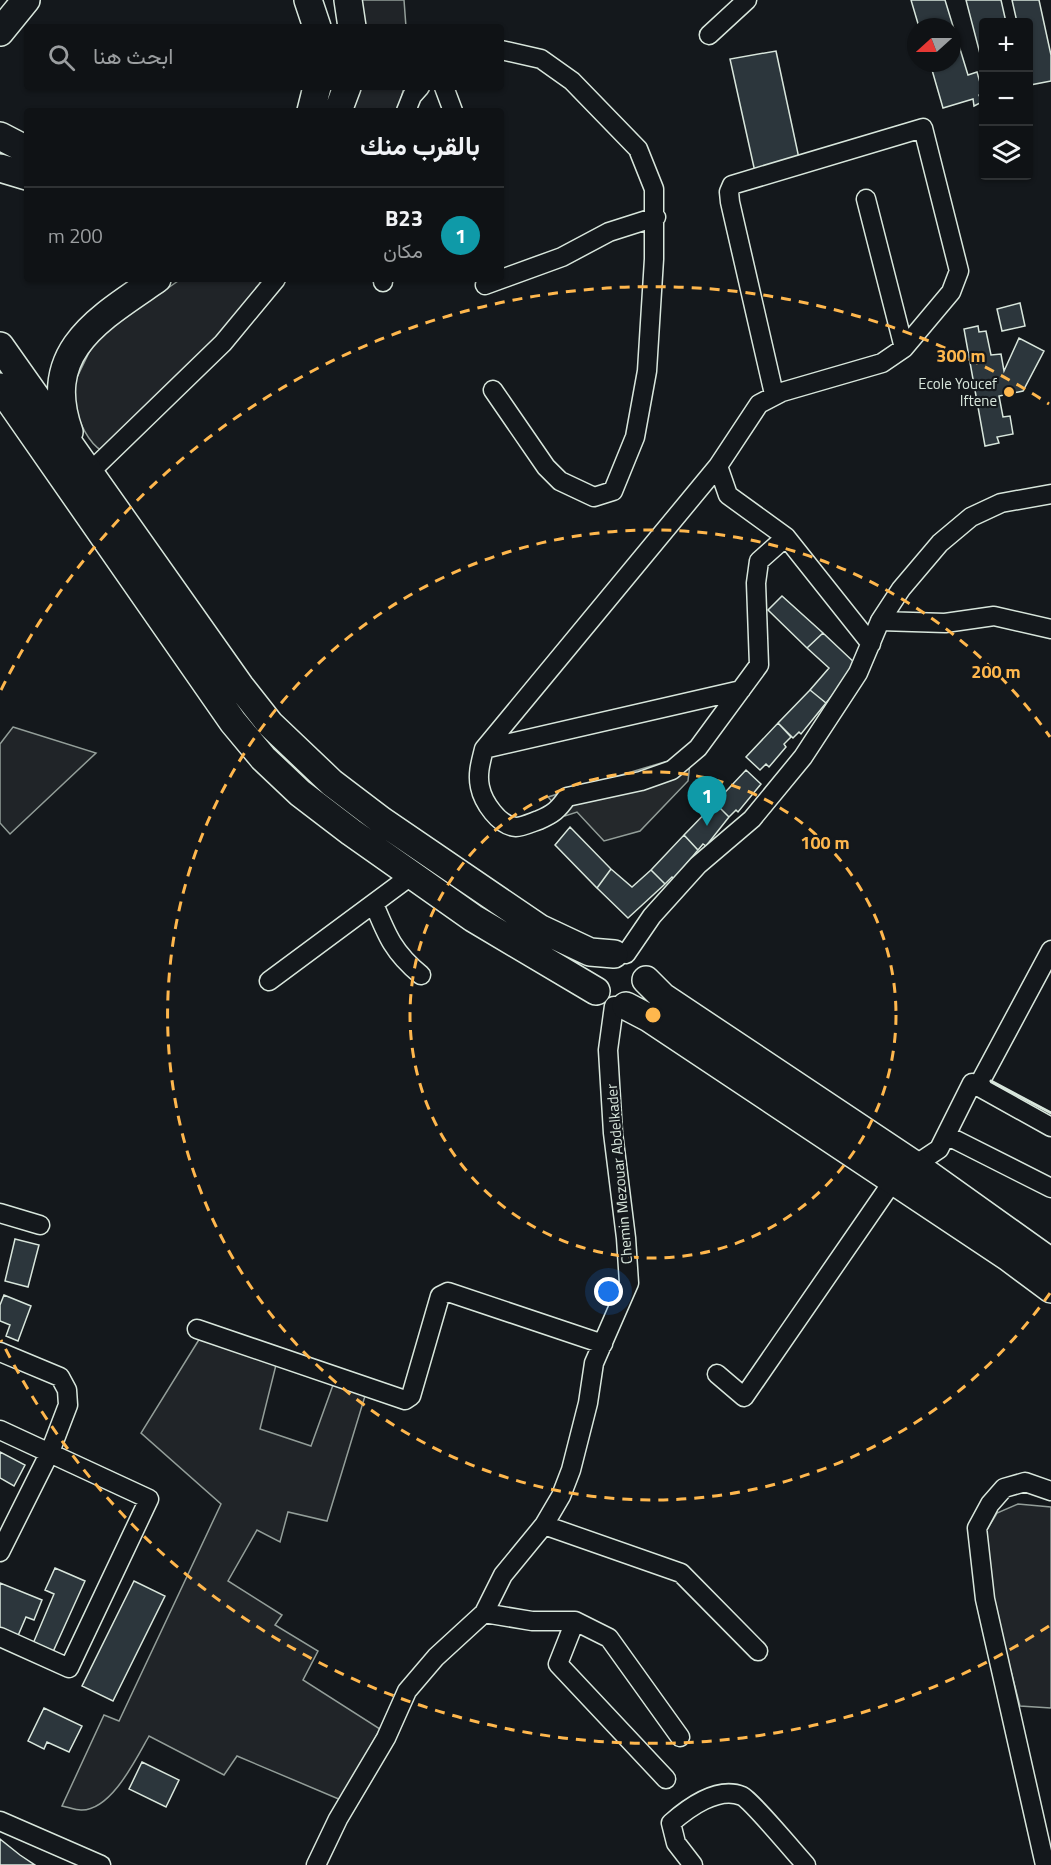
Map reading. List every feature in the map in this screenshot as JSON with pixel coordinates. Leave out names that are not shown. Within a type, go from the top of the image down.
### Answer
[{"type":"highway","points":[[0,32],[27,0]]},
{"type":"highway","points":[[308,0],[316,24]]},
{"type":"highway","points":[[348,0],[351,24]]},
{"type":"highway","points":[[312,108],[316,90]]},
{"type":"highway","points":[[339,108],[346,90]]},
{"type":"highway","points":[[0,136],[24,148]]},
{"type":"highway","points":[[0,168],[24,175]]},
{"type":"highway","points":[[84,464],[60,399],[62,377],[68,356],[82,336],[100,319],[153,282]]},
{"type":"highway","points":[[0,346],[240,686],[270,724],[332,783],[461,877],[539,928],[590,952],[620,954],[636,959],[644,968],[646,980],[644,991],[636,1000],[612,1001]]},
{"type":"highway","points":[[0,387],[248,740],[300,793],[473,918],[612,1001],[649,1018],[1008,1257],[1051,1289]]},
{"type":"highway","points":[[612,1001],[593,980],[596,968],[603,959],[620,954]]},
{"type":"highway","points":[[646,980],[663,997],[915,1165],[1051,1262]]},
{"type":"street","points":[[709,35],[747,0]]},
{"type":"street","points":[[493,390],[526,442],[560,481],[594,497],[613,491],[635,437],[647,371],[656,217],[654,189],[638,149],[572,81],[541,59],[504,51]]},
{"type":"street","points":[[408,108],[418,90]]},
{"type":"street","points":[[445,90],[452,108]]},
{"type":"street","points":[[774,394],[730,202],[729,192],[732,185],[923,128],[959,271],[951,292],[904,348],[882,363],[774,394],[759,404],[718,465],[484,749],[479,768],[480,787],[490,808],[501,821],[516,826],[557,813],[567,797],[641,781],[672,770],[698,748],[759,665],[756,583],[759,561],[786,537]]},
{"type":"street","points":[[866,199],[904,348]]},
{"type":"street","points":[[504,278],[562,257],[609,232],[656,217]]},
{"type":"street","points":[[84,464],[223,343],[274,282]]},
{"type":"street","points":[[485,285],[493,282]]},
{"type":"street","points":[[718,465],[728,495],[786,537],[871,644]]},
{"type":"street","points":[[620,954],[698,865],[752,819],[803,757],[858,673],[880,621],[901,590],[939,543],[971,517],[1000,503],[1051,494]]},
{"type":"street","points":[[880,621],[945,623],[994,616],[1051,629]]},
{"type":"street","points":[[484,749],[741,690]]},
{"type":"street","points":[[269,981],[412,875]]},
{"type":"street","points":[[374,904],[389,943],[405,962],[421,975]]},
{"type":"street","points":[[978,1086],[1051,950]]},
{"type":"street","name":"Chemin Mezouar Abdelkader","points":[[316,1865],[338,1819],[386,1738],[407,1690],[436,1657],[484,1613],[503,1575],[544,1525],[561,1496],[571,1470],[588,1403],[594,1363],[629,1283],[608,1050],[612,1001]]},
{"type":"street","points":[[915,1165],[939,1149],[972,1083],[1051,1127]]},
{"type":"street","points":[[946,1135],[1051,1188]]},
{"type":"street","points":[[717,1374],[744,1397],[893,1181]]},
{"type":"street","points":[[0,1213],[40,1225]]},
{"type":"street","points":[[197,1329],[405,1400],[411,1396],[440,1296],[448,1292],[603,1344]]},
{"type":"street","points":[[0,1352],[60,1377],[67,1390],[68,1405],[50,1452],[0,1552]]},
{"type":"street","points":[[0,1430],[149,1499],[69,1668],[0,1637]]},
{"type":"street","points":[[1044,1865],[984,1599],[977,1528],[990,1504],[1004,1488],[1025,1482],[1051,1491]]},
{"type":"street","points":[[544,1525],[681,1573],[758,1651]]},
{"type":"street","points":[[484,1613],[532,1621],[575,1621],[609,1638],[680,1737]]},
{"type":"street","points":[[575,1621],[558,1664],[666,1779]]},
{"type":"street","points":[[693,1865],[676,1843],[671,1823],[691,1805],[728,1793],[744,1797],[806,1865]]},
{"type":"street","points":[[0,1821],[82,1861],[101,1865]]},
{"type":"shaded area","points":[[357,0],[404,0],[406,24],[361,24]]},
{"type":"shaded area","points":[[358,90],[403,90],[399,108],[353,108]]},
{"type":"shaded area","points":[[177,282],[261,283],[219,339],[102,451],[90,440],[69,394],[96,338]]},
{"type":"shaded area","points":[[13,727],[96,753],[10,834],[0,823],[0,744]]},
{"type":"shaded area","points":[[691,754],[688,781],[640,831],[604,841],[577,812],[565,816],[548,797]]},
{"type":"shaded area","points":[[200,1338],[276,1365],[260,1429],[311,1446],[333,1385],[365,1396],[327,1521],[288,1512],[280,1542],[257,1530],[228,1581],[282,1615],[275,1625],[318,1651],[303,1680],[380,1729],[341,1800],[237,1756],[224,1775],[149,1736],[130,1770],[112,1793],[92,1808],[76,1810],[62,1806],[104,1715],[119,1721],[221,1504],[141,1433]]},
{"type":"shaded area","points":[[1018,1504],[1051,1507],[1051,1708],[1020,1706],[990,1591],[985,1533],[997,1513]]},
{"type":"building","points":[[911,0],[945,0],[951,18],[916,18]]},
{"type":"building","points":[[966,0],[1001,0],[1005,18],[979,18],[979,50]]},
{"type":"building","points":[[1012,0],[1039,0],[1051,55],[1051,81],[1033,84],[1033,18],[1016,18]]},
{"type":"building","points":[[776,51],[800,163],[755,172],[730,59]]},
{"type":"building","points":[[961,52],[968,75],[977,72],[979,104],[974,106],[973,99],[943,108],[933,72],[961,72]]},
{"type":"building","points":[[1020,303],[1025,326],[1002,331],[997,309]]},
{"type":"building","points":[[978,326],[979,332],[986,331],[991,355],[1001,354],[1004,371],[1019,338],[1044,351],[1023,391],[999,396],[1003,417],[1010,416],[1013,434],[997,437],[999,443],[985,446],[964,329]]},
{"type":"building","points":[[782,596],[823,633],[807,648],[768,610]]},
{"type":"building","points":[[823,633],[857,665],[826,703],[810,690],[829,668],[807,648]]},
{"type":"building","points":[[810,690],[826,703],[801,734],[799,732],[793,738],[778,723]]},
{"type":"building","points":[[778,723],[791,737],[784,744],[786,747],[769,767],[766,764],[760,770],[746,757]]},
{"type":"building","points":[[746,770],[761,784],[738,812],[736,810],[729,817],[715,803]]},
{"type":"building","points":[[715,803],[729,817],[706,846],[703,844],[698,850],[684,835]]},
{"type":"building","points":[[570,827],[611,869],[597,888],[555,845]]},
{"type":"building","points":[[684,835],[698,850],[674,879],[672,877],[665,884],[651,870]]},
{"type":"building","points":[[611,869],[632,887],[651,870],[665,884],[628,918],[597,888]]},
{"type":"building","points":[[15,1239],[39,1245],[28,1287],[5,1281]]},
{"type":"building","points":[[4,1295],[31,1306],[18,1341],[6,1336],[10,1325],[0,1321],[0,1305]]},
{"type":"building","points":[[0,1452],[25,1465],[14,1486],[0,1478]]},
{"type":"building","points":[[55,1568],[85,1581],[52,1654],[32,1646],[54,1594],[45,1590]]},
{"type":"building","points":[[134,1581],[165,1596],[113,1701],[82,1686]]},
{"type":"building","points":[[0,1583],[42,1600],[34,1620],[26,1617],[17,1638],[0,1631]]},
{"type":"building","points":[[44,1708],[82,1726],[69,1752],[47,1742],[44,1749],[28,1741]]},
{"type":"building","points":[[142,1762],[179,1780],[166,1807],[129,1789]]},
{"type":"building","points":[[0,1839],[20,1855],[35,1865],[0,1865]]},
{"type":"wall","points":[[991,1081],[1051,1113]]},
{"type":"place","name":"Ecole Youcef Iftene","points":[[1009,392]]},
{"type":"place","name":"B23","points":[[707,826]]}]
